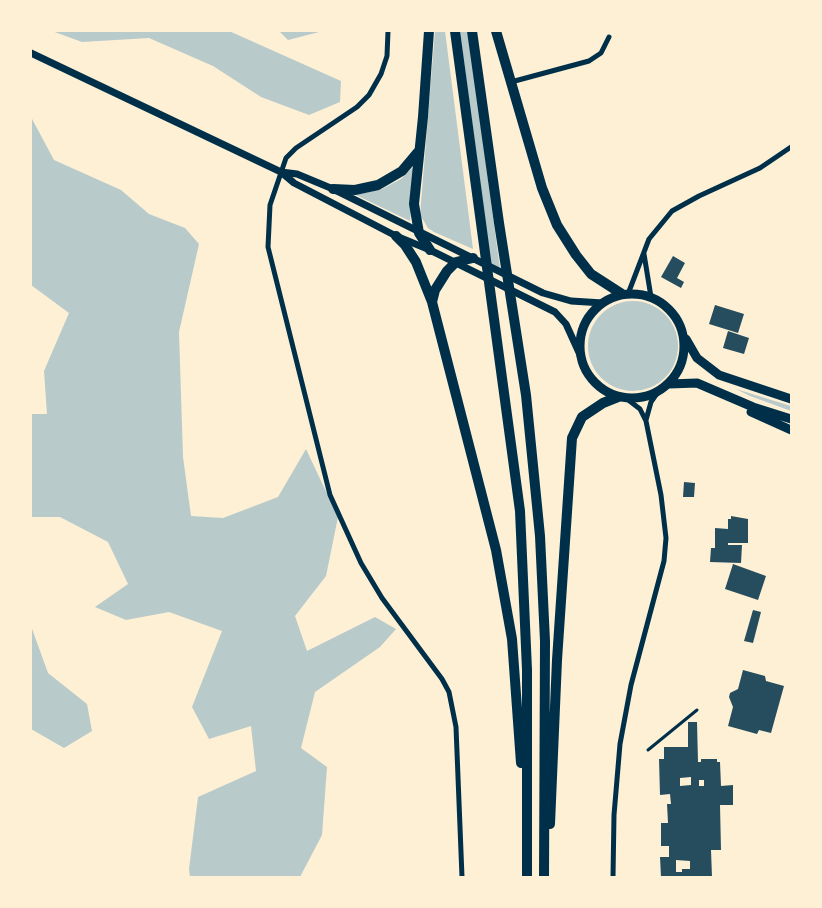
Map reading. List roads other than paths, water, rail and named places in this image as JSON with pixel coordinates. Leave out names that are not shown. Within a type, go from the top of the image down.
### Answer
[{"type":"highway","points":[[429,31],[414,204],[419,232],[430,250]]},
{"type":"highway","points":[[455,31],[520,511],[527,670],[526,877]]},
{"type":"highway","points":[[472,31],[526,395],[540,536],[545,641],[544,877]]},
{"type":"highway","points":[[496,31],[546,201],[557,225],[591,274],[625,294]]},
{"type":"highway","points":[[333,189],[368,188],[386,182],[408,166],[420,149]]},
{"type":"highway","points":[[396,236],[405,245],[416,262],[432,302],[496,550],[512,639],[525,825]]},
{"type":"highway","points":[[432,302],[435,290],[447,271],[456,262],[475,258]]},
{"type":"highway","points":[[544,877],[549,842],[557,660],[572,438],[582,417],[603,403],[623,398]]},
{"type":"main road","points":[[683,332],[685,348],[682,364],[669,384],[658,392],[643,398],[623,398],[604,390],[592,379],[581,358],[580,342],[584,327],[588,317],[603,302],[625,294],[651,297],[669,308],[683,332],[696,358],[708,368],[733,381],[788,399]]},
{"type":"main road","points":[[669,384],[697,383],[791,430]]},
{"type":"main road","points":[[716,392],[791,419]]},
{"type":"street","points":[[388,31],[387,56],[381,74],[368,96],[357,107],[289,154],[270,205],[268,247],[330,495],[361,564],[382,598],[442,678],[454,710],[462,877]]},
{"type":"street","points":[[510,82],[589,62],[601,52],[609,37]]},
{"type":"street","points":[[31,53],[281,172],[294,183],[396,236],[456,262],[555,312],[566,324],[581,358]]},
{"type":"street","points":[[625,294],[653,233],[672,211],[699,196],[760,168],[791,147]]},
{"type":"street","points":[[281,172],[296,174],[333,189],[543,293],[571,301],[603,302]]},
{"type":"street","points":[[644,254],[651,297]]},
{"type":"street","points":[[646,421],[651,402],[658,392]]},
{"type":"street","points":[[613,877],[614,815],[620,744],[631,685],[664,561],[666,538],[661,495],[646,421],[640,409],[623,398]]},
{"type":"lane","points":[[648,750],[697,710]]}]
